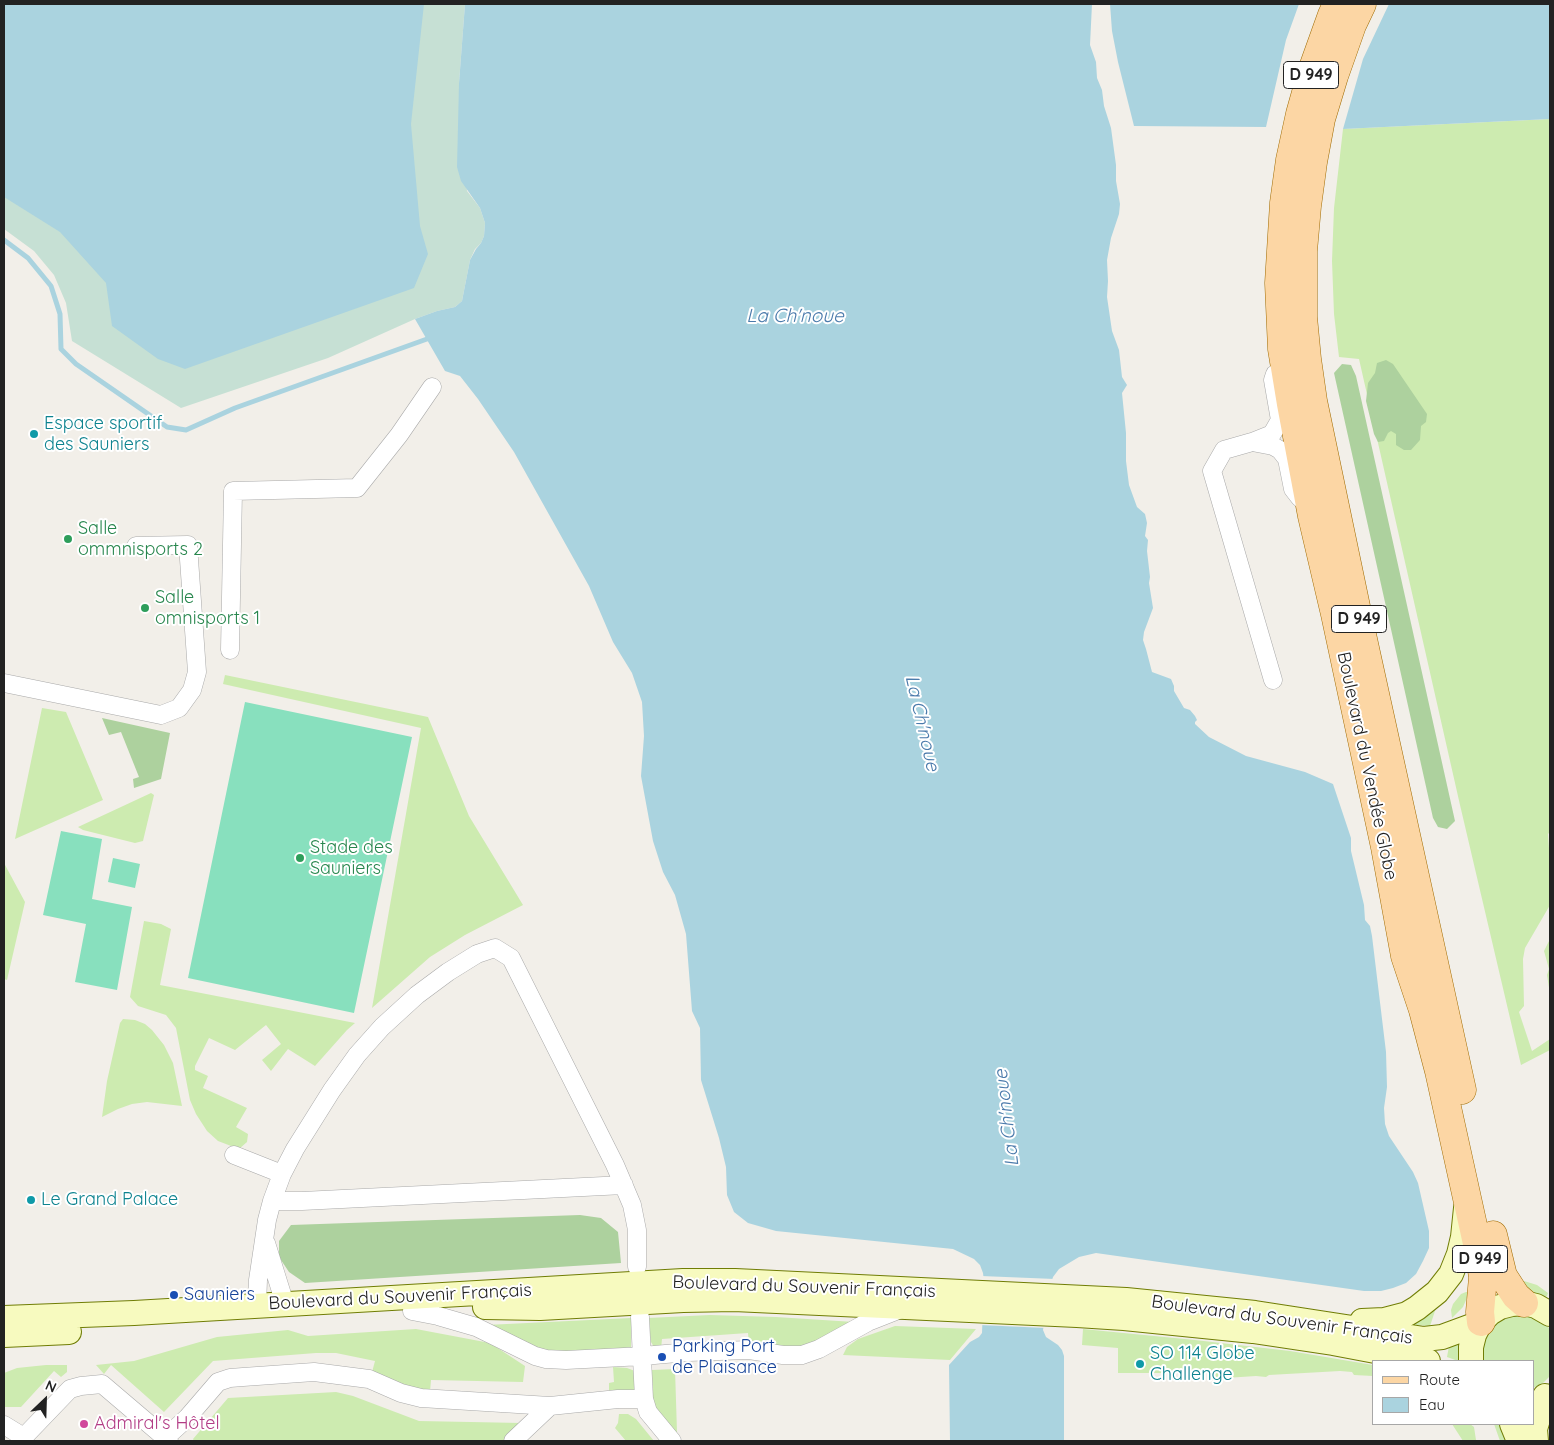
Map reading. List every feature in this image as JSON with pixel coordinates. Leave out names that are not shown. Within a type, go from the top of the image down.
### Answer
[{"type":"main road","name":"Boulevard du Vendée Globe","points":[[1337,4],[1310,77],[1290,160],[1284,203],[1279,282],[1282,349],[1312,516],[1385,847],[1405,956],[1423,1010],[1439,1071],[1467,1198],[1482,1273],[1481,1322]]},
{"type":"main road","name":"Boulevard du Vendée Globe","points":[[1362,4],[1352,25],[1334,76],[1321,119],[1313,162],[1303,251],[1303,317],[1307,359],[1313,401],[1359,621],[1409,841],[1498,1259],[1505,1280],[1516,1296],[1524,1303]]},
{"type":"main road","points":[[1316,1322],[1333,1317],[1365,1322],[1391,1319],[1407,1314],[1428,1301],[1445,1282],[1455,1264],[1463,1237],[1467,1198]]},
{"type":"main road","name":"Boulevard du Souvenir Français","points":[[4,1318],[134,1313],[683,1281],[735,1281],[961,1301],[1246,1312],[1424,1339],[1442,1337],[1481,1322]]},
{"type":"main road","name":"Boulevard du Souvenir Français","points":[[4,1335],[490,1307],[540,1308],[734,1299],[907,1307],[961,1301]]},
{"type":"main road","points":[[1471,1360],[1474,1334],[1481,1322],[1500,1307],[1524,1303],[1536,1306],[1550,1314]]},
{"type":"main road","name":"Boulevard du Souvenir Français","points":[[1078,1306],[1191,1324],[1333,1343],[1423,1360]]},
{"type":"main road","points":[[4,1353],[20,1345],[55,1333]]},
{"type":"main road","points":[[1536,1441],[1535,1429],[1543,1396]]},
{"type":"main road","points":[[1512,1425],[1519,1441]]},
{"type":"street","points":[[1272,680],[1212,471],[1224,450],[1272,434],[1280,420],[1273,380],[1282,349]]},
{"type":"street","points":[[230,650],[233,491],[357,488],[399,435],[432,387]]},
{"type":"street","points":[[1252,442],[1272,446],[1280,450],[1287,459],[1293,489],[1312,516]]},
{"type":"street","points":[[4,683],[161,715],[179,708],[192,690],[197,672],[188,545],[136,546]]},
{"type":"street","points":[[257,1305],[258,1280],[267,1220],[272,1201],[282,1174],[295,1149],[332,1090],[357,1055],[382,1027],[417,995],[477,954],[495,948],[510,958],[610,1153],[634,1213],[637,1230],[637,1267]]},
{"type":"street","points":[[234,1155],[282,1174]]},
{"type":"street","points":[[272,1201],[624,1186]]},
{"type":"street","points":[[265,1241],[285,1304]]},
{"type":"street","points":[[412,1311],[476,1327],[535,1356],[546,1359],[749,1350],[782,1355],[802,1355],[819,1349],[868,1322],[907,1307]]},
{"type":"street","points":[[640,1317],[644,1399],[648,1412],[672,1441]]},
{"type":"street","points":[[4,1426],[17,1432],[21,1440],[70,1389],[102,1384],[167,1439],[218,1382],[230,1378],[314,1372],[369,1379],[401,1393],[422,1398],[550,1406],[618,1399],[644,1399]]},
{"type":"street","points":[[513,1441],[550,1406]]},
{"type":"green space","points":[[4,4],[465,4],[459,83],[467,191],[480,208],[485,223],[484,236],[470,260],[462,301],[455,307],[415,319],[328,358],[181,408],[72,341],[66,303],[54,275],[34,251],[4,229]]},
{"type":"green space","points":[[1550,119],[1550,832],[1548,834],[1550,905],[1525,948],[1523,959],[1524,1006],[1519,1012],[1532,1051],[1550,1039],[1550,1050],[1521,1065],[1359,359],[1339,357],[1334,314],[1332,261],[1334,208],[1343,129]]},
{"type":"green space","points":[[1386,360],[1393,364],[1427,414],[1426,422],[1421,426],[1420,440],[1411,450],[1404,450],[1396,445],[1396,434],[1391,431],[1384,441],[1378,442],[1374,434],[1366,401],[1368,383],[1375,373],[1377,363]]},
{"type":"green space","points":[[1342,364],[1351,365],[1356,376],[1455,821],[1447,829],[1438,827],[1433,818],[1334,373]]},
{"type":"green space","points":[[225,675],[428,717],[469,816],[523,905],[465,935],[430,957],[372,1008],[421,728],[223,684]]},
{"type":"green space","name":"Stade des Sauniers","points":[[245,702],[412,737],[354,1013],[188,978]]},
{"type":"green space","points":[[42,708],[66,712],[103,800],[15,839]]},
{"type":"green space","points":[[102,718],[170,733],[161,779],[134,788],[133,779],[139,777],[121,732],[109,735]]},
{"type":"green space","points":[[151,793],[154,795],[143,841],[135,843],[83,830],[78,827]]},
{"type":"green space","points":[[61,831],[102,839],[92,899],[132,907],[117,990],[75,982],[86,924],[43,915]]},
{"type":"green space","points":[[113,858],[140,864],[135,888],[108,882]]},
{"type":"green space","points":[[4,863],[25,902],[7,980],[4,979]]},
{"type":"green space","points":[[144,921],[161,924],[171,929],[160,985],[355,1023],[315,1066],[288,1049],[271,1071],[262,1060],[281,1044],[266,1025],[235,1050],[209,1038],[195,1066],[195,1070],[208,1076],[203,1088],[247,1108],[236,1127],[248,1134],[247,1142],[239,1149],[218,1141],[207,1131],[196,1114],[190,1100],[176,1028],[166,1015],[138,1006],[130,997]]},
{"type":"green space","points":[[1550,939],[1550,994],[1547,975],[1549,969],[1544,951]]},
{"type":"green space","points":[[123,1019],[135,1020],[145,1024],[164,1045],[173,1063],[182,1106],[147,1102],[132,1104],[102,1117],[107,1081],[120,1023]]},
{"type":"green space","points":[[580,1215],[601,1218],[618,1232],[621,1263],[305,1283],[289,1272],[279,1257],[279,1241],[291,1225]]},
{"type":"green space","points":[[1520,1281],[1537,1285],[1548,1293],[1547,1296],[1544,1298],[1536,1296]]},
{"type":"green space","points":[[1469,1292],[1463,1307],[1452,1318],[1451,1310],[1453,1304],[1461,1294]]},
{"type":"green space","points":[[1442,1299],[1435,1311],[1430,1326],[1406,1324]]},
{"type":"green space","points":[[1526,1314],[1542,1321],[1550,1329],[1550,1376],[1543,1383],[1534,1388],[1534,1360],[1483,1360],[1484,1340],[1493,1325],[1508,1316]]},
{"type":"green space","points":[[710,1315],[854,1322],[802,1349],[749,1345],[748,1333],[662,1339],[661,1349],[654,1347],[651,1342],[648,1318]]},
{"type":"green space","points":[[631,1318],[631,1348],[621,1348],[616,1352],[542,1352],[486,1325]]},
{"type":"green space","points":[[895,1326],[976,1329],[950,1360],[843,1355],[847,1347],[858,1339]]},
{"type":"green space","points":[[416,1329],[490,1343],[525,1366],[523,1382],[431,1380],[430,1392],[371,1376],[375,1361],[336,1353],[213,1361],[164,1412],[111,1365],[104,1374],[96,1365],[134,1361],[217,1337],[288,1330],[308,1336]]},
{"type":"green space","points":[[1083,1329],[1195,1340],[1290,1351],[1372,1365],[1372,1376],[1354,1375],[1352,1372],[1340,1371],[1210,1379],[1209,1369],[1160,1373],[1118,1373],[1118,1348],[1082,1345]]},
{"type":"green space","points":[[1461,1335],[1461,1360],[1447,1357],[1450,1341]]},
{"type":"green space","points":[[67,1365],[67,1372],[61,1377],[54,1371],[21,1407],[4,1407],[4,1373],[17,1368]]},
{"type":"green space","points":[[613,1367],[627,1368],[635,1371],[636,1388],[634,1392],[609,1395],[609,1383],[614,1382]]},
{"type":"green space","points":[[675,1369],[677,1432],[672,1433],[655,1412],[652,1370]]},
{"type":"green space","points":[[336,1392],[353,1396],[419,1421],[522,1423],[503,1441],[194,1441],[193,1439],[228,1398]]},
{"type":"green space","points":[[619,1414],[628,1414],[636,1419],[654,1441],[626,1441],[615,1428],[618,1423]]},
{"type":"green space","points":[[1453,1425],[1471,1425],[1474,1427],[1476,1440],[1463,1441]]},
{"type":"green space","points":[[1494,1425],[1501,1425],[1509,1441],[1500,1441]]},
{"type":"water","points":[[4,4],[424,4],[411,124],[420,226],[428,254],[414,288],[185,369],[158,359],[112,326],[106,283],[60,232],[4,197]]},
{"type":"water","name":"La Ch'noue","points":[[465,4],[1092,4],[1090,45],[1096,62],[1097,78],[1102,90],[1104,106],[1111,128],[1120,204],[1107,260],[1107,297],[1112,331],[1119,350],[1122,377],[1127,385],[1122,393],[1129,485],[1137,507],[1145,514],[1147,523],[1145,536],[1148,540],[1149,583],[1153,608],[1143,640],[1152,672],[1171,679],[1174,691],[1184,708],[1190,710],[1197,720],[1195,724],[1209,737],[1246,756],[1305,772],[1333,784],[1351,838],[1351,851],[1364,905],[1365,920],[1370,926],[1372,936],[1386,1052],[1385,1124],[1389,1136],[1413,1172],[1418,1183],[1429,1231],[1429,1248],[1416,1274],[1406,1283],[1381,1291],[1364,1291],[1096,1253],[1079,1257],[1059,1269],[1053,1277],[1043,1330],[1046,1337],[1058,1345],[1064,1356],[1064,1441],[950,1441],[949,1365],[970,1342],[982,1333],[984,1281],[980,1265],[974,1259],[953,1249],[776,1231],[748,1223],[734,1212],[727,1195],[726,1167],[719,1138],[701,1080],[700,1028],[692,1011],[686,934],[675,895],[663,872],[653,841],[641,776],[644,736],[642,702],[632,673],[613,642],[589,586],[514,452],[460,376],[445,371],[415,319],[455,307],[462,301],[470,260],[484,236],[485,223],[480,208],[461,181],[457,167],[459,83]]},
{"type":"water","points":[[1110,4],[1299,4],[1286,40],[1266,127],[1134,126],[1118,62],[1112,31]]},
{"type":"water","points":[[1389,4],[1550,4],[1550,119],[1343,129],[1363,59]]},
{"type":"pier","points":[[981,1276],[1055,1279],[1046,1328],[980,1325]]},
{"type":"waterway","points":[[4,240],[28,258],[51,286],[60,314],[61,349],[76,364],[167,427],[186,430],[235,408],[427,339]]},
{"type":"place","name":"Espace sportif des Sauniers","points":[[34,434]]},
{"type":"place","name":"Salle ommnisports 2","points":[[68,539]]},
{"type":"place","name":"Salle omnisports 1","points":[[145,608]]},
{"type":"place","name":"Stade des Sauniers","points":[[300,858]]},
{"type":"place","name":"Le Grand Palace","points":[[31,1200]]},
{"type":"place","name":"Sauniers","points":[[174,1295]]},
{"type":"place","name":"Parking Port de Plaisance","points":[[662,1357]]},
{"type":"place","name":"SO 114 Globe Challenge","points":[[1140,1364]]},
{"type":"place","name":"Admiral's Hôtel","points":[[84,1424]]}]
